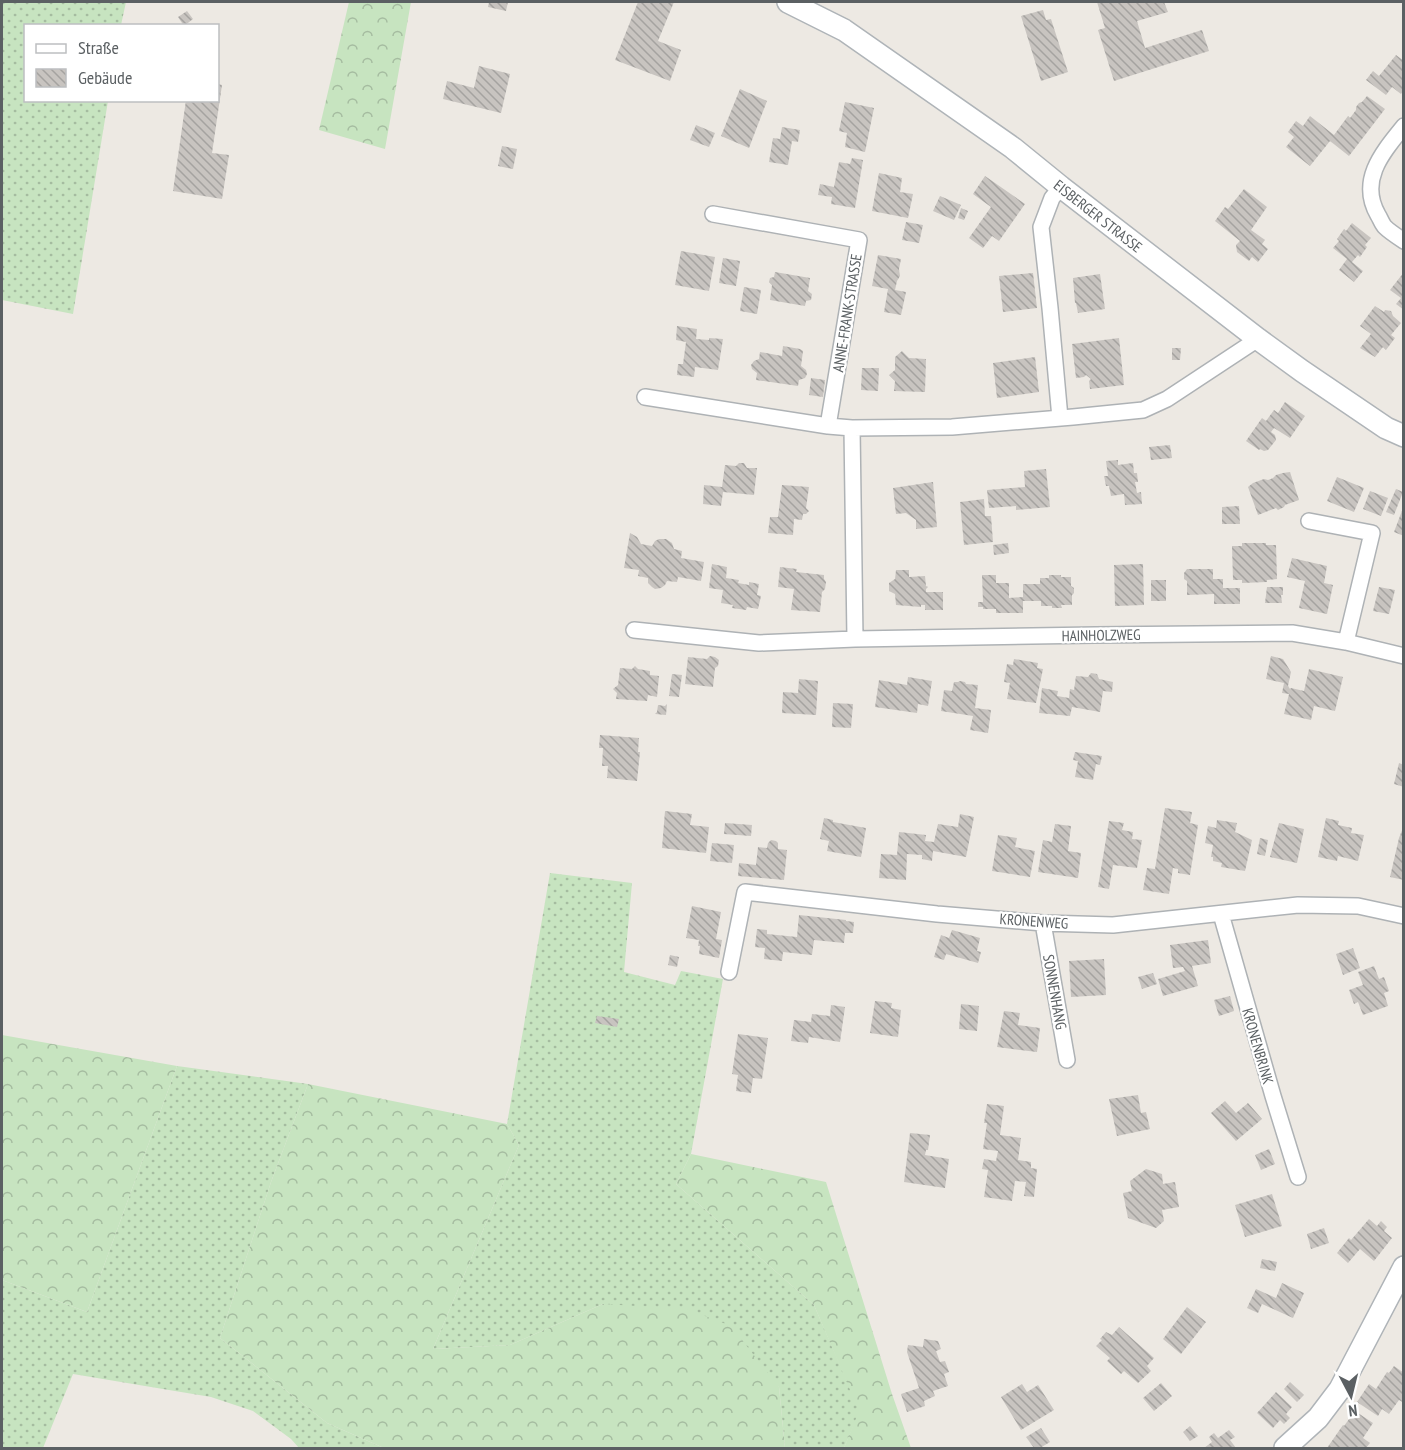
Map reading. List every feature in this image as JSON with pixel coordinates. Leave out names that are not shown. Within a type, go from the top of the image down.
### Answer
[{"type":"main road","name":"EISBERGER STRASSE","points":[[788,2],[844,30],[1012,148],[1258,339],[1386,428],[1404,436]]},
{"type":"main road","points":[[1285,1449],[1318,1418],[1340,1389],[1404,1267]]},
{"type":"street","points":[[1404,126],[1383,153],[1371,175],[1373,207],[1384,227],[1404,242]]},
{"type":"street","points":[[1060,418],[1041,227],[1052,198],[1061,187]]},
{"type":"street","name":"ANNE-FRANK-STRASSE","points":[[713,214],[859,240],[828,426]]},
{"type":"street","points":[[645,397],[852,428],[952,427],[1060,418],[1143,410],[1167,399],[1258,339]]},
{"type":"street","points":[[852,428],[855,639]]},
{"type":"street","points":[[1309,521],[1372,533],[1346,642]]},
{"type":"street","name":"HAINHOLZWEG","points":[[634,630],[759,642],[1292,633],[1346,642],[1404,656]]},
{"type":"street","name":"KRONENWEG","points":[[729,972],[745,892],[937,914],[1043,923],[1113,925],[1298,905],[1358,906],[1404,916]]},
{"type":"street","name":"KRONENBRINK","points":[[1221,914],[1298,1177]]},
{"type":"street","name":"SONNENHANG","points":[[1043,923],[1067,1060]]},
{"type":"green space","points":[[2,2],[126,2],[121,24],[24,24],[24,102],[108,102],[73,314],[2,300]]},
{"type":"green space","points":[[349,2],[411,2],[385,149],[319,130]]},
{"type":"green space","points":[[550,873],[632,883],[624,972],[675,985],[681,971],[723,979],[691,1154],[676,1184],[814,1305],[860,1411],[844,1448],[785,1448],[779,1387],[603,1304],[510,1345],[433,1349],[519,1145],[507,1124]]},
{"type":"green space","points":[[2,1035],[177,1066],[87,1312],[2,1280]]},
{"type":"green space","points":[[177,1066],[308,1084],[271,1182],[220,1338],[327,1423],[384,1448],[299,1448],[291,1439],[253,1411],[211,1397],[73,1374],[43,1448],[2,1448],[2,1280],[87,1312]]},
{"type":"green space","points":[[308,1084],[507,1124],[519,1145],[433,1349],[510,1345],[603,1304],[687,1309],[731,1326],[779,1387],[785,1448],[384,1448],[327,1423],[220,1338],[271,1182]]},
{"type":"green space","points":[[691,1154],[826,1182],[911,1448],[844,1448],[859,1411],[814,1305],[676,1184]]},
{"type":"building","points":[[489,2],[508,2],[506,11],[488,7]]},
{"type":"building","points":[[638,2],[674,2],[658,41],[681,50],[670,81],[615,60]]},
{"type":"building","points":[[1097,2],[1164,2],[1168,12],[1137,21],[1145,48],[1202,30],[1209,51],[1114,81],[1098,30],[1105,28]]},
{"type":"building","points":[[1043,10],[1046,20],[1051,19],[1068,72],[1041,81],[1021,16]]},
{"type":"building","points":[[187,11],[193,19],[183,24],[178,17]]},
{"type":"building","points":[[1396,55],[1404,61],[1404,90],[1401,94],[1392,87],[1386,95],[1366,80],[1373,71],[1379,76]]},
{"type":"building","points":[[479,66],[510,74],[501,113],[443,99],[447,81],[474,88]]},
{"type":"building","points":[[219,84],[222,85],[212,153],[229,155],[222,199],[173,191],[186,102],[219,102]]},
{"type":"building","points":[[740,89],[767,101],[749,148],[721,136]]},
{"type":"building","points":[[1367,96],[1385,109],[1349,156],[1330,141],[1310,166],[1286,147],[1294,137],[1288,132],[1296,121],[1303,126],[1310,116],[1334,135]]},
{"type":"building","points":[[845,102],[874,108],[865,152],[845,147],[847,133],[839,131]]},
{"type":"building","points":[[696,125],[715,133],[709,147],[690,140]]},
{"type":"building","points":[[782,127],[800,130],[798,142],[792,141],[788,165],[769,162],[773,138],[780,139]]},
{"type":"building","points":[[502,146],[517,149],[513,169],[498,166]]},
{"type":"building","points":[[852,158],[863,160],[855,208],[831,204],[832,197],[818,195],[820,184],[834,187],[839,162],[850,164]]},
{"type":"building","points":[[879,173],[902,178],[900,192],[913,194],[908,218],[872,211]]},
{"type":"building","points":[[985,176],[1025,204],[999,241],[992,236],[983,248],[969,238],[991,207],[973,194]]},
{"type":"building","points":[[1244,189],[1267,207],[1251,230],[1265,240],[1262,244],[1268,249],[1258,262],[1252,257],[1249,261],[1237,252],[1236,245],[1240,241],[1215,221],[1225,207],[1228,209]]},
{"type":"building","points":[[940,196],[961,205],[954,220],[933,211]]},
{"type":"building","points":[[961,208],[968,211],[964,220],[958,218]]},
{"type":"building","points":[[906,222],[923,225],[919,243],[902,240]]},
{"type":"building","points":[[1352,223],[1371,238],[1360,257],[1358,255],[1352,262],[1363,271],[1354,282],[1339,270],[1347,259],[1333,248],[1344,229],[1346,231]]},
{"type":"building","points":[[681,251],[715,257],[709,291],[675,285]]},
{"type":"building","points":[[878,255],[901,259],[900,276],[895,290],[906,292],[901,315],[884,312],[888,289],[872,286]]},
{"type":"building","points":[[723,258],[740,261],[736,286],[719,283]]},
{"type":"building","points":[[775,272],[810,278],[808,291],[812,294],[811,300],[806,301],[805,306],[770,300],[772,285],[769,282]]},
{"type":"building","points":[[1404,272],[1404,310],[1396,304],[1401,298],[1390,290]]},
{"type":"building","points":[[1033,273],[1037,308],[1003,312],[999,276]]},
{"type":"building","points":[[1100,274],[1105,309],[1078,313],[1073,278]]},
{"type":"building","points":[[744,287],[761,290],[757,314],[740,311]]},
{"type":"building","points":[[1375,306],[1384,312],[1385,310],[1391,311],[1401,323],[1391,335],[1395,338],[1386,350],[1383,347],[1375,357],[1360,348],[1371,334],[1360,326]]},
{"type":"building","points":[[677,326],[697,329],[696,339],[723,339],[718,370],[695,367],[694,377],[677,375],[678,364],[683,364],[686,342],[676,340]]},
{"type":"building","points":[[1119,338],[1124,385],[1090,389],[1091,379],[1086,375],[1076,378],[1072,344]]},
{"type":"building","points":[[783,346],[803,351],[801,366],[806,370],[805,378],[799,380],[798,386],[756,380],[757,373],[751,365],[759,359],[760,352],[782,356]]},
{"type":"building","points":[[1172,348],[1181,348],[1180,360],[1172,360]]},
{"type":"building","points":[[902,351],[909,358],[926,359],[925,392],[894,391],[895,381],[889,375],[895,370],[895,357]]},
{"type":"building","points":[[1035,357],[1039,392],[997,398],[993,363]]},
{"type":"building","points":[[862,368],[879,368],[878,391],[861,390]]},
{"type":"building","points":[[811,378],[825,380],[823,397],[809,395]]},
{"type":"building","points":[[1285,402],[1305,416],[1290,438],[1274,428],[1271,432],[1275,435],[1276,440],[1268,450],[1264,451],[1246,441],[1262,418],[1266,421],[1274,410],[1278,413]]},
{"type":"building","points":[[1170,445],[1172,458],[1151,460],[1149,447]]},
{"type":"building","points":[[1118,460],[1118,465],[1133,463],[1134,473],[1137,473],[1138,482],[1135,482],[1137,493],[1141,492],[1142,504],[1125,505],[1124,494],[1111,496],[1104,476],[1108,476],[1106,461]]},
{"type":"building","points":[[744,463],[747,468],[757,468],[754,495],[723,492],[721,506],[703,504],[704,485],[722,487],[725,465],[736,466]]},
{"type":"building","points":[[1046,469],[1050,507],[1016,510],[1016,506],[989,508],[987,490],[1025,487],[1024,471]]},
{"type":"building","points":[[1290,472],[1299,500],[1278,510],[1276,508],[1258,515],[1248,487],[1264,479],[1268,480],[1276,475]]},
{"type":"building","points":[[1337,477],[1364,488],[1354,512],[1327,501]]},
{"type":"building","points":[[933,482],[937,527],[916,529],[916,520],[906,513],[896,514],[893,488]]},
{"type":"building","points":[[782,485],[809,487],[806,508],[809,511],[803,514],[802,520],[794,519],[793,535],[768,533],[770,517],[778,517]]},
{"type":"building","points":[[1396,489],[1403,492],[1394,515],[1386,512]]},
{"type":"building","points":[[1370,491],[1388,498],[1381,516],[1363,509]]},
{"type":"building","points":[[984,499],[985,516],[991,516],[993,542],[964,545],[960,502]]},
{"type":"building","points":[[1239,506],[1240,524],[1222,524],[1222,507]]},
{"type":"building","points":[[1404,508],[1404,536],[1394,532]]},
{"type":"building","points":[[630,533],[637,537],[641,544],[652,546],[659,539],[666,539],[672,543],[674,549],[682,551],[681,558],[704,562],[701,581],[678,577],[677,582],[667,581],[661,588],[652,587],[648,583],[648,578],[638,576],[639,570],[624,568]]},
{"type":"building","points":[[1008,543],[1009,553],[994,555],[993,545]]},
{"type":"building","points":[[1242,543],[1276,545],[1277,579],[1267,580],[1267,582],[1242,583],[1242,580],[1233,580],[1232,546],[1242,546]]},
{"type":"building","points":[[1292,558],[1327,566],[1324,583],[1333,585],[1327,614],[1299,608],[1305,581],[1287,577]]},
{"type":"building","points":[[712,564],[727,567],[726,578],[739,580],[738,583],[749,585],[749,582],[759,584],[757,595],[761,596],[758,609],[732,608],[733,605],[721,603],[723,590],[709,588]]},
{"type":"building","points":[[1143,564],[1144,605],[1115,606],[1114,565]]},
{"type":"building","points":[[780,567],[797,569],[796,572],[824,575],[826,582],[822,592],[820,612],[791,610],[794,589],[778,587]]},
{"type":"building","points":[[1187,569],[1213,569],[1213,579],[1223,579],[1223,588],[1240,588],[1240,604],[1214,604],[1214,594],[1187,595],[1187,581],[1184,579],[1184,573]]},
{"type":"building","points":[[896,570],[909,570],[909,577],[925,576],[928,587],[926,592],[943,592],[943,610],[925,610],[925,605],[921,607],[896,605],[895,594],[889,591],[889,583],[895,579]]},
{"type":"building","points":[[982,575],[996,575],[996,583],[1009,583],[1009,598],[1023,597],[1023,584],[1040,584],[1040,578],[1049,578],[1049,575],[1071,577],[1071,586],[1074,588],[1072,605],[1052,608],[1052,606],[1041,606],[1041,601],[1023,601],[1023,613],[996,613],[996,609],[983,609],[983,607],[978,607],[978,602],[983,602]]},
{"type":"building","points":[[1151,580],[1166,580],[1166,601],[1151,601]]},
{"type":"building","points":[[1267,587],[1283,587],[1282,603],[1265,603]]},
{"type":"building","points":[[1379,587],[1395,590],[1389,614],[1373,611]]},
{"type":"building","points":[[710,656],[719,660],[715,668],[713,687],[685,684],[688,657],[707,659]]},
{"type":"building","points":[[1271,656],[1283,659],[1291,672],[1288,686],[1290,689],[1304,691],[1309,669],[1343,677],[1335,711],[1314,706],[1311,720],[1284,714],[1289,694],[1282,693],[1284,683],[1266,679]]},
{"type":"building","points":[[1014,659],[1038,663],[1037,668],[1043,669],[1036,703],[1007,699],[1010,683],[1004,682],[1007,664],[1013,665]]},
{"type":"building","points":[[635,666],[638,669],[650,671],[650,675],[659,676],[657,697],[648,695],[647,701],[616,699],[617,693],[613,689],[618,685],[620,668],[632,669]]},
{"type":"building","points":[[1091,673],[1097,674],[1099,679],[1113,682],[1112,692],[1103,691],[1100,712],[1072,707],[1070,716],[1039,713],[1042,688],[1058,691],[1057,696],[1069,698],[1070,689],[1074,690],[1076,676],[1088,677]]},
{"type":"building","points":[[672,674],[682,675],[679,697],[669,696]]},
{"type":"building","points":[[908,677],[932,681],[928,706],[918,704],[917,713],[875,707],[879,680],[907,685]]},
{"type":"building","points":[[799,679],[818,681],[816,715],[782,713],[783,692],[798,693]]},
{"type":"building","points":[[954,682],[978,685],[975,708],[991,710],[988,733],[970,730],[973,716],[941,711],[944,690],[952,691]]},
{"type":"building","points":[[833,703],[853,704],[851,728],[832,727]]},
{"type":"building","points":[[667,704],[666,715],[655,714],[658,705]]},
{"type":"building","points":[[600,735],[639,738],[637,781],[607,778],[608,766],[602,766],[603,748],[599,748]]},
{"type":"building","points":[[1075,752],[1102,756],[1100,765],[1096,764],[1093,780],[1075,777],[1078,761],[1073,760]]},
{"type":"building","points":[[1399,763],[1404,765],[1404,787],[1394,784]]},
{"type":"building","points":[[1165,808],[1192,812],[1190,823],[1198,825],[1190,875],[1178,873],[1178,869],[1173,868],[1169,894],[1143,890],[1147,868],[1155,869]]},
{"type":"building","points":[[665,811],[692,814],[690,825],[709,827],[706,853],[662,848]]},
{"type":"building","points":[[960,814],[974,817],[966,857],[933,851],[932,861],[922,859],[922,855],[907,854],[906,880],[879,878],[881,854],[897,855],[899,832],[926,835],[925,841],[934,842],[938,824],[958,827]]},
{"type":"building","points":[[824,818],[833,820],[833,822],[866,828],[861,857],[827,851],[829,841],[820,839]]},
{"type":"building","points":[[1326,818],[1339,821],[1338,825],[1352,828],[1351,833],[1364,835],[1358,861],[1338,856],[1337,861],[1318,857]]},
{"type":"building","points":[[1217,820],[1237,823],[1235,832],[1252,840],[1245,871],[1221,867],[1222,863],[1213,861],[1211,857],[1213,845],[1205,843],[1208,826],[1216,828]]},
{"type":"building","points":[[1109,821],[1124,823],[1122,830],[1133,832],[1132,839],[1142,840],[1137,868],[1113,865],[1109,889],[1098,887]]},
{"type":"building","points":[[725,823],[752,825],[751,836],[724,834]]},
{"type":"building","points":[[1279,823],[1304,829],[1297,863],[1270,857]]},
{"type":"building","points":[[1055,824],[1071,826],[1068,851],[1081,853],[1078,878],[1038,872],[1043,840],[1052,842]]},
{"type":"building","points":[[1404,825],[1404,880],[1390,877]]},
{"type":"building","points":[[998,835],[1017,838],[1015,847],[1035,851],[1030,877],[992,871]]},
{"type":"building","points":[[1260,838],[1268,840],[1265,856],[1257,854]]},
{"type":"building","points":[[771,840],[778,843],[778,849],[787,850],[784,880],[738,876],[739,863],[756,865],[758,847],[767,848]]},
{"type":"building","points":[[712,843],[734,845],[732,863],[710,861]]},
{"type":"building","points":[[692,906],[721,912],[716,939],[722,940],[719,958],[699,954],[699,940],[686,938]]},
{"type":"building","points":[[799,915],[854,922],[853,933],[845,933],[844,943],[814,940],[812,955],[783,952],[782,961],[764,959],[765,948],[755,947],[757,929],[767,930],[767,934],[797,937]]},
{"type":"building","points":[[952,930],[980,938],[977,951],[981,952],[978,963],[946,954],[944,960],[934,957],[941,935],[949,938]]},
{"type":"building","points":[[1208,940],[1211,963],[1192,966],[1198,986],[1163,996],[1158,979],[1185,971],[1183,967],[1173,968],[1170,945]]},
{"type":"building","points":[[1353,948],[1360,968],[1343,975],[1336,954]]},
{"type":"building","points":[[670,955],[679,957],[677,967],[668,965]]},
{"type":"building","points":[[1104,959],[1106,995],[1071,997],[1069,961]]},
{"type":"building","points":[[1374,966],[1379,979],[1384,977],[1389,991],[1384,993],[1388,1006],[1363,1015],[1358,1002],[1354,1004],[1349,990],[1363,985],[1358,972]]},
{"type":"building","points":[[1153,973],[1157,984],[1142,989],[1138,977]]},
{"type":"building","points":[[1230,996],[1234,1011],[1219,1016],[1214,1000]]},
{"type":"building","points":[[875,1001],[892,1003],[891,1008],[901,1010],[898,1037],[870,1033]]},
{"type":"building","points":[[961,1004],[979,1006],[977,1031],[959,1029]]},
{"type":"building","points":[[831,1005],[845,1007],[840,1042],[809,1037],[808,1043],[791,1041],[794,1020],[811,1022],[812,1014],[830,1016]]},
{"type":"building","points":[[1004,1011],[1020,1013],[1018,1025],[1040,1028],[1037,1052],[997,1047]]},
{"type":"building","points":[[597,1016],[619,1019],[617,1027],[595,1023]]},
{"type":"building","points":[[738,1034],[768,1038],[762,1079],[753,1078],[751,1093],[736,1091],[738,1075],[732,1074]]},
{"type":"building","points":[[1138,1095],[1141,1113],[1146,1112],[1150,1129],[1117,1136],[1109,1099]]},
{"type":"building","points":[[1225,1101],[1236,1113],[1248,1103],[1262,1119],[1236,1141],[1211,1113]]},
{"type":"building","points":[[987,1104],[1004,1106],[1000,1135],[1021,1138],[1018,1160],[1031,1162],[1031,1168],[1037,1169],[1034,1197],[1024,1196],[1026,1182],[1015,1181],[1012,1201],[984,1197],[988,1170],[982,1169],[984,1159],[996,1161],[998,1151],[983,1149]]},
{"type":"building","points":[[910,1133],[930,1135],[925,1155],[949,1159],[945,1188],[904,1182]]},
{"type":"building","points":[[1269,1149],[1275,1164],[1261,1170],[1255,1155]]},
{"type":"building","points":[[1146,1169],[1162,1174],[1163,1184],[1175,1182],[1179,1207],[1162,1210],[1164,1221],[1156,1228],[1128,1218],[1123,1193],[1132,1191],[1130,1181]]},
{"type":"building","points":[[1272,1194],[1282,1226],[1245,1237],[1235,1205]]},
{"type":"building","points":[[1369,1219],[1377,1226],[1381,1221],[1387,1227],[1384,1231],[1392,1238],[1374,1261],[1360,1249],[1348,1263],[1337,1253]]},
{"type":"building","points":[[1324,1228],[1329,1243],[1311,1249],[1307,1234]]},
{"type":"building","points":[[1262,1259],[1277,1262],[1275,1271],[1260,1268]]},
{"type":"building","points":[[1282,1283],[1304,1293],[1293,1318],[1262,1304],[1258,1313],[1247,1308],[1256,1289],[1276,1298]]},
{"type":"building","points":[[1187,1307],[1206,1322],[1181,1354],[1163,1339]]},
{"type":"building","points":[[1119,1327],[1154,1358],[1147,1366],[1151,1371],[1138,1383],[1124,1371],[1121,1374],[1107,1361],[1110,1358],[1096,1346],[1106,1332],[1112,1335]]},
{"type":"building","points":[[924,1339],[938,1341],[941,1349],[936,1351],[940,1362],[945,1361],[949,1372],[944,1374],[948,1386],[933,1391],[935,1396],[924,1401],[925,1406],[907,1412],[901,1394],[919,1388],[907,1352],[908,1345],[923,1347]]},
{"type":"building","points":[[1394,1366],[1404,1373],[1404,1403],[1399,1400],[1389,1414],[1382,1409],[1378,1416],[1357,1402],[1369,1384],[1376,1389],[1387,1372],[1389,1373]]},
{"type":"building","points":[[1290,1382],[1304,1395],[1297,1402],[1284,1389]]},
{"type":"building","points":[[1161,1383],[1172,1396],[1154,1411],[1143,1398]]},
{"type":"building","points":[[1022,1384],[1027,1392],[1038,1385],[1054,1410],[1021,1430],[1001,1397]]},
{"type":"building","points":[[1276,1392],[1292,1407],[1286,1414],[1290,1418],[1284,1424],[1280,1420],[1273,1428],[1257,1413]]},
{"type":"building","points":[[1355,1411],[1373,1423],[1363,1438],[1370,1443],[1366,1448],[1327,1448],[1343,1425]]},
{"type":"building","points":[[1190,1426],[1198,1436],[1190,1441],[1183,1432]]},
{"type":"building","points":[[1041,1428],[1050,1442],[1040,1448],[1034,1448],[1026,1437]]},
{"type":"building","points":[[1229,1430],[1235,1437],[1230,1440],[1236,1448],[1204,1448],[1212,1442],[1209,1437],[1214,1433],[1218,1438]]}]
